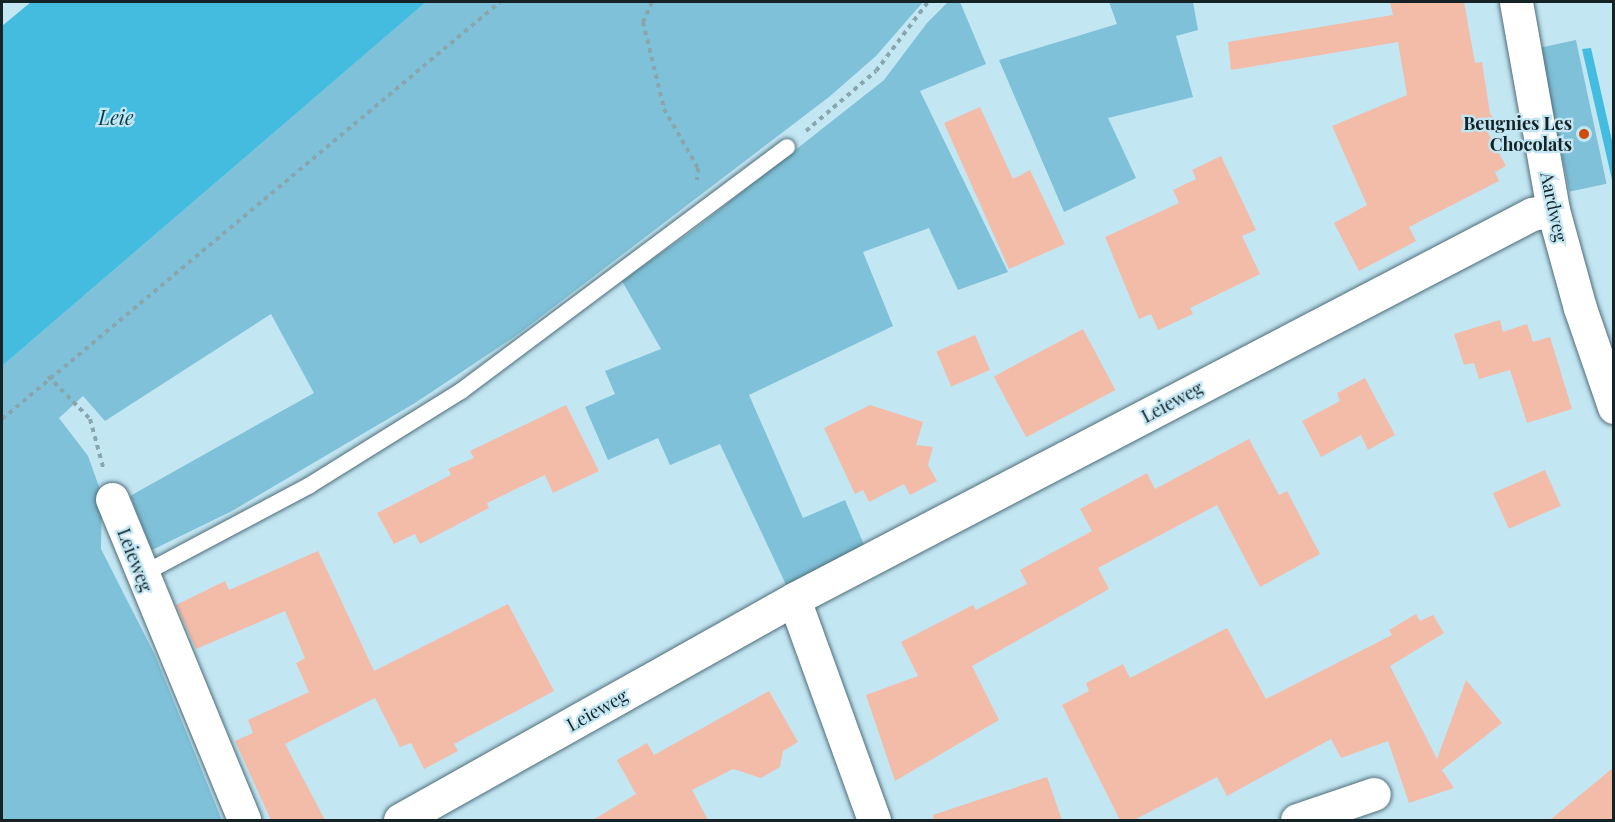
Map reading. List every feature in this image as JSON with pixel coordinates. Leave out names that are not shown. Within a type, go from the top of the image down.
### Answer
[{"type":"street","name":"Aardweg","points":[[1516,2],[1553,210],[1580,308],[1614,407]]},
{"type":"street","name":"Leieweg","points":[[400,820],[794,599],[1532,214],[1553,210]]},
{"type":"street","name":"Leieweg","points":[[112,499],[141,575],[244,820]]},
{"type":"street","points":[[794,599],[874,820]]},
{"type":"street","points":[[1297,820],[1374,794]]},
{"type":"lane","points":[[141,575],[310,485],[461,391],[787,147]]},
{"type":"path","points":[[2,419],[48,376],[500,2]]},
{"type":"path","points":[[652,2],[643,22],[664,109],[698,168],[694,216]]},
{"type":"path","points":[[787,147],[876,72],[928,2]]},
{"type":"path","points":[[48,376],[90,419],[112,499]]},
{"type":"shaded area","points":[[426,2],[923,2],[876,56],[829,97],[517,335],[415,403],[232,511],[152,550],[130,496],[314,393],[271,314],[105,421],[83,396],[59,418],[88,456],[102,495],[101,549],[155,655],[222,820],[2,820],[2,366]]},
{"type":"shaded area","points":[[948,2],[960,2],[986,64],[920,91],[1008,272],[958,290],[929,228],[863,252],[893,326],[749,395],[803,518],[845,500],[865,547],[788,589],[720,444],[670,465],[658,438],[608,460],[585,407],[615,394],[605,371],[661,349],[622,281],[695,229],[884,80],[927,23]]},
{"type":"shaded area","points":[[1109,2],[1193,2],[1198,30],[1176,36],[1193,97],[1108,118],[1136,178],[1064,212],[999,60],[1117,24]]},
{"type":"shaded area","points":[[1576,40],[1607,184],[1569,192],[1539,48]]},
{"type":"water","name":"Leie","points":[[31,2],[426,2],[2,366],[2,26]]},
{"type":"water","points":[[1591,48],[1613,145],[1613,184],[1582,49]]},
{"type":"building","points":[[1390,2],[1464,2],[1475,63],[1482,62],[1490,113],[1496,124],[1486,129],[1506,166],[1495,172],[1499,181],[1409,227],[1416,241],[1359,271],[1334,223],[1367,205],[1332,126],[1407,95],[1398,42],[1231,70],[1228,42],[1393,15]]},
{"type":"building","points":[[980,107],[1013,179],[1030,170],[1065,244],[1009,269],[944,123]]},
{"type":"building","points":[[1221,156],[1256,230],[1242,236],[1260,274],[1190,308],[1193,314],[1158,330],[1151,314],[1139,319],[1105,237],[1179,203],[1173,190],[1196,179],[1192,170]]},
{"type":"building","points":[[1500,320],[1503,332],[1527,324],[1533,342],[1550,337],[1572,409],[1527,423],[1510,370],[1479,379],[1474,363],[1464,365],[1454,334]]},
{"type":"building","points":[[1083,329],[1115,390],[1026,437],[994,376]]},
{"type":"building","points":[[975,335],[990,370],[951,386],[936,351]]},
{"type":"building","points":[[1365,378],[1395,435],[1368,450],[1361,435],[1321,457],[1302,421],[1340,401],[1337,393]]},
{"type":"building","points":[[566,405],[599,471],[553,493],[545,475],[487,503],[489,508],[420,544],[415,534],[394,544],[377,513],[451,475],[448,469],[474,458],[470,451]]},
{"type":"building","points":[[870,405],[923,422],[916,445],[933,447],[928,465],[937,481],[910,495],[904,484],[869,502],[863,490],[855,494],[824,428]]},
{"type":"building","points":[[1249,439],[1279,495],[1287,491],[1320,554],[1260,587],[1217,505],[1098,568],[1109,589],[972,666],[999,720],[895,781],[866,695],[918,676],[901,642],[973,605],[976,610],[1027,584],[1020,570],[1092,531],[1080,509],[1147,473],[1155,489]]},
{"type":"building","points":[[1545,470],[1561,506],[1509,529],[1493,493]]},
{"type":"building","points":[[318,551],[374,671],[508,604],[554,691],[454,744],[458,751],[424,769],[411,743],[400,747],[375,698],[285,744],[325,820],[271,820],[235,741],[253,733],[248,720],[309,692],[296,663],[305,658],[285,611],[196,649],[176,605],[225,581],[229,590]]},
{"type":"building","points":[[1416,614],[1420,621],[1433,615],[1444,633],[1390,666],[1437,759],[1466,680],[1502,723],[1442,770],[1454,788],[1409,803],[1388,741],[1341,758],[1331,739],[1227,796],[1217,777],[1134,820],[1120,820],[1062,705],[1089,691],[1086,683],[1123,664],[1130,678],[1227,628],[1266,699],[1392,635],[1389,630]]},
{"type":"building","points":[[769,691],[798,742],[783,751],[780,767],[761,778],[733,769],[692,790],[708,820],[593,820],[636,794],[617,760],[647,743],[654,755]]},
{"type":"building","points":[[1614,767],[1614,820],[1550,820]]},
{"type":"building","points":[[1047,777],[1062,820],[934,820],[933,815]]},
{"type":"place","name":"Beugnies Les Chocolats","points":[[1584,134]]}]
